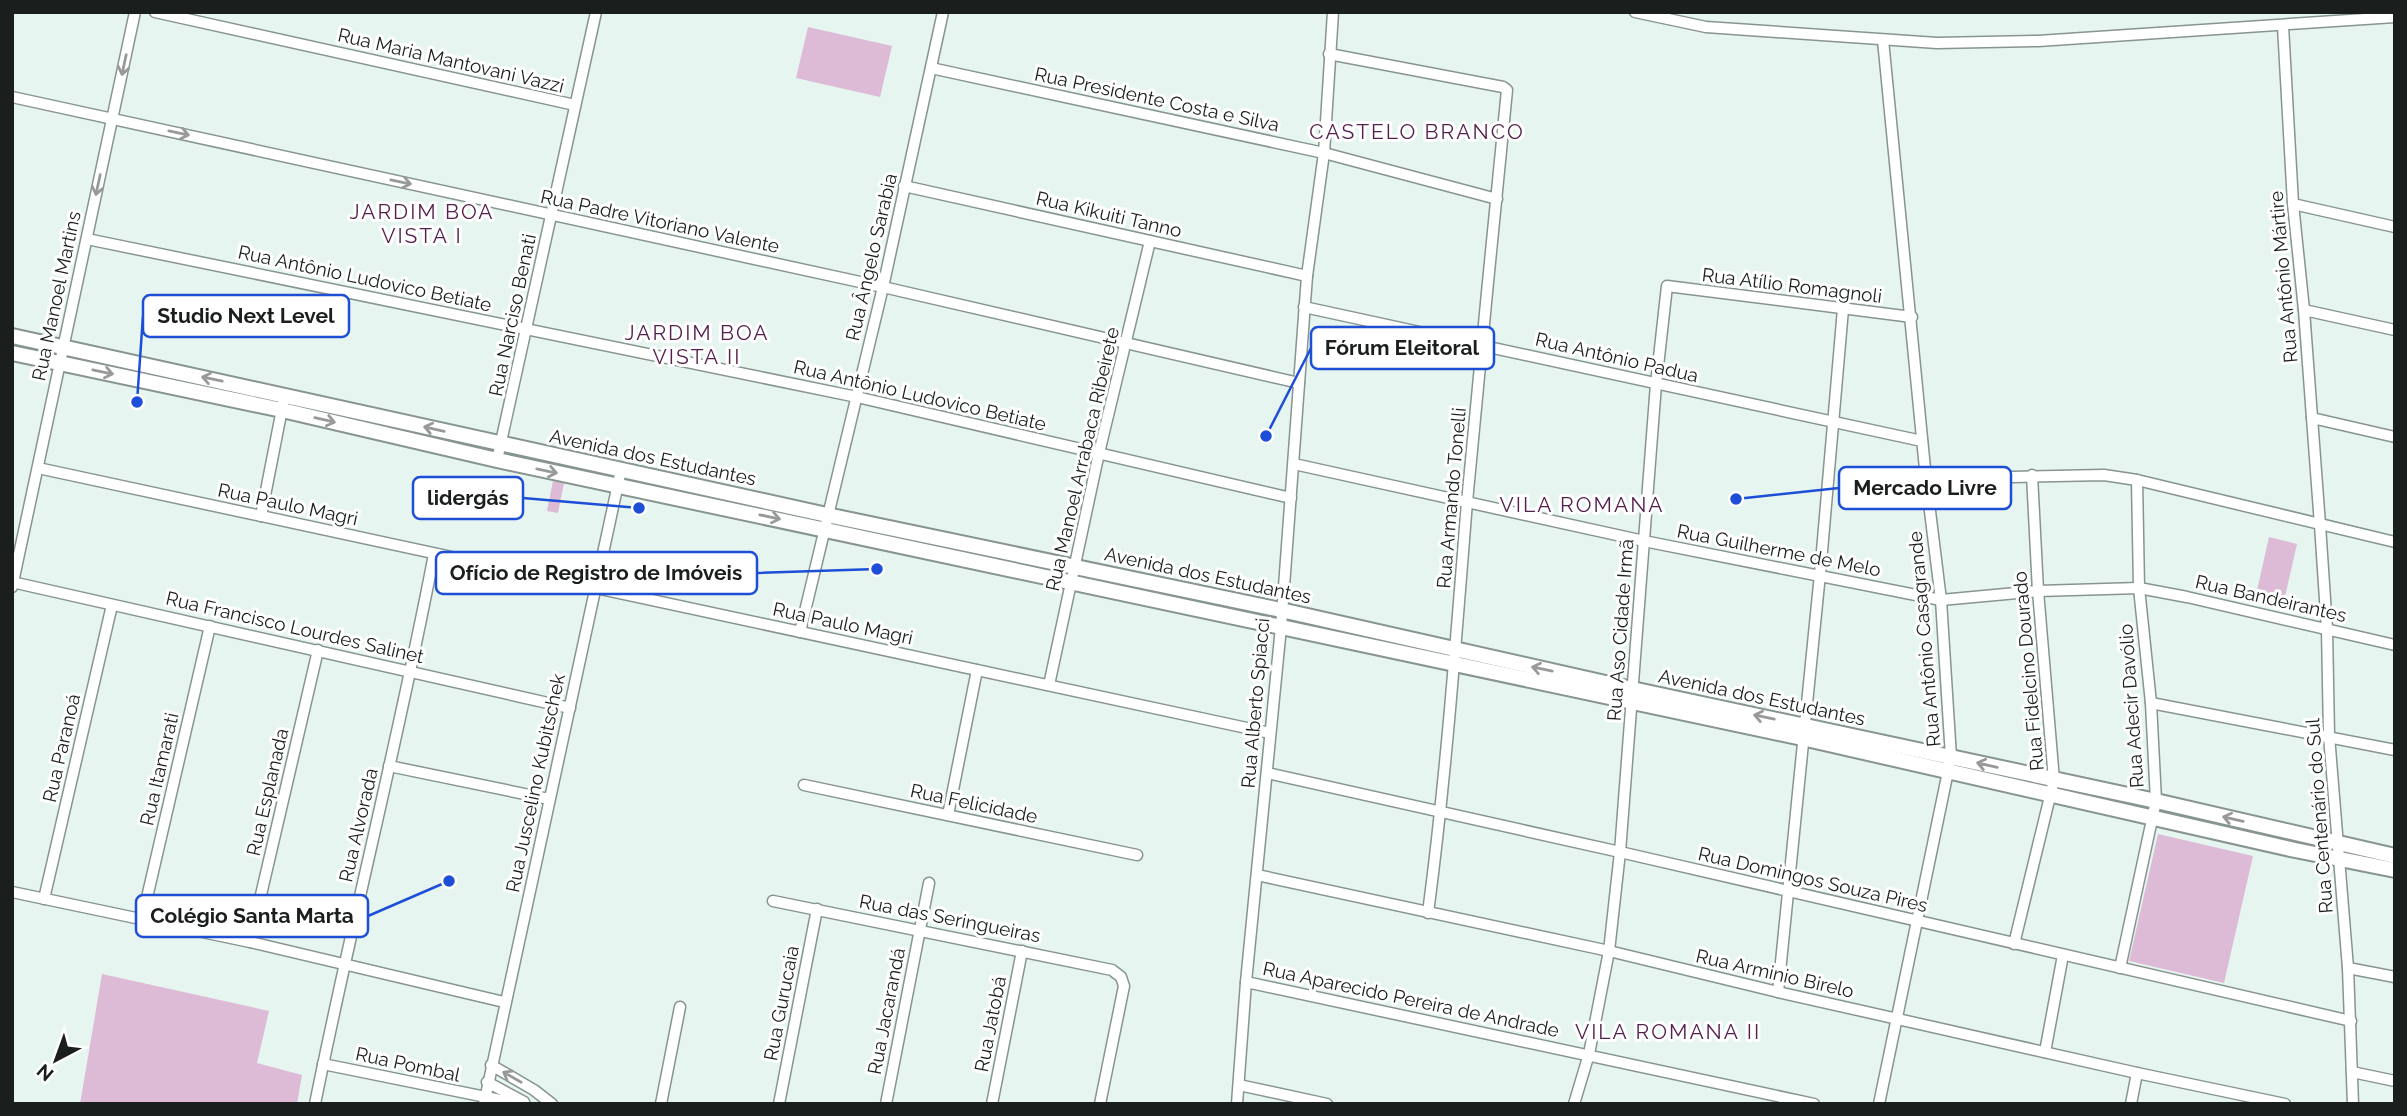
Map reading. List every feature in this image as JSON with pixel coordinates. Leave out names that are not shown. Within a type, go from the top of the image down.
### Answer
[{"type":"street","name":"Rua Manoel Martins","points":[[13,584],[135,12]]},
{"type":"street","name":"Rua Maria Mantovani Vazzi","points":[[155,12],[575,106]]},
{"type":"street","name":"Rua Narciso Benati","points":[[497,460],[596,12]]},
{"type":"street","name":"Rua Ângelo Sarabia","points":[[800,632],[883,287],[943,12]]},
{"type":"street","name":"Rua Alberto Spiacci","points":[[1237,1104],[1246,982],[1281,626],[1304,307],[1324,153],[1333,12]]},
{"type":"street","points":[[1635,12],[1706,27],[1937,43],[2038,41],[2395,17]]},
{"type":"street","name":"Rua Antônio Mártire","points":[[2283,26],[2292,204],[2304,310],[2320,526]]},
{"type":"street","name":"Rua Antônio Casagrande","points":[[1879,1104],[1950,764],[1941,600],[1922,441],[1883,40]]},
{"type":"street","name":"Rua Armando Tonelli","points":[[1329,54],[1503,87],[1507,90],[1441,813],[1428,913]]},
{"type":"street","name":"Rua Presidente Costa e Silva","points":[[931,68],[1324,153],[1497,199]]},
{"type":"street","name":"Rua Padre Vitoriano Valente","points":[[12,97],[883,287],[1299,383]]},
{"type":"street","name":"Rua Kikuiti Tanno","points":[[904,186],[1307,276]]},
{"type":"street","points":[[2292,204],[2395,227]]},
{"type":"street","name":"Rua Antônio Ludovico Betiate","points":[[87,239],[857,397],[1291,498]]},
{"type":"street","name":"Rua Manoel Arrabaca Ribeirete","points":[[1049,685],[1150,241]]},
{"type":"street","name":"Rua Atílio Romagnoli","points":[[1667,286],[1912,317]]},
{"type":"street","name":"Rua Aso Cidade Irmã","points":[[1609,951],[1620,852],[1656,384],[1667,286]]},
{"type":"street","name":"Rua Antônio Padua","points":[[1304,307],[1922,441]]},
{"type":"street","points":[[1778,992],[1820,575],[1843,309]]},
{"type":"street","points":[[2304,310],[2395,330]]},
{"type":"street","name":"Avenida dos Estudantes","points":[[12,336],[621,470],[1071,582],[1281,626],[1455,657],[1950,764],[2053,788],[2153,818],[2254,841],[2395,856]]},
{"type":"street","name":"Avenida dos Estudantes","points":[[12,353],[282,410],[618,486],[1076,566],[1281,610],[1455,657]]},
{"type":"street","points":[[168,386],[172,370]]},
{"type":"street","points":[[261,516],[285,395]]},
{"type":"street","points":[[2312,418],[2395,437]]},
{"type":"street","name":"Rua Guilherme de Melo","points":[[1294,464],[1644,541],[1941,600],[2038,591],[2139,587]]},
{"type":"street","name":"Rua Paulo Magri","points":[[38,468],[1270,733]]},
{"type":"street","name":"Rua Juscelino Kubitschek","points":[[484,1101],[621,470]]},
{"type":"street","name":"Rua Fidelcino Dourado","points":[[2014,944],[2053,788],[2032,475]]},
{"type":"street","points":[[1926,479],[2104,475],[2137,480],[2395,542]]},
{"type":"street","name":"Rua Adecir Davólio","points":[[2120,968],[2156,801],[2151,702],[2139,587],[2137,480]]},
{"type":"street","name":"Rua Centenário do Sul","points":[[2320,526],[2327,629],[2329,736],[2348,968],[2353,1104]]},
{"type":"street","name":"Rua Alvorada","points":[[315,1104],[343,964],[412,671],[434,554]]},
{"type":"street","name":"Rua Francisco Lourdes Salinet","points":[[13,584],[570,708]]},
{"type":"street","name":"Rua Bandeirantes","points":[[2139,587],[2395,645]]},
{"type":"street","name":"Rua Paranoá","points":[[44,899],[112,604]]},
{"type":"street","name":"Rua Itamarati","points":[[142,919],[210,626]]},
{"type":"street","name":"Rua Esplanada","points":[[250,942],[318,650]]},
{"type":"street","points":[[948,815],[977,670]]},
{"type":"street","points":[[2151,702],[2395,750]]},
{"type":"street","points":[[389,766],[550,799]]},
{"type":"street","name":"Rua Domingos Souza Pires","points":[[1267,773],[2351,1021]]},
{"type":"street","name":"Rua Felicidade","points":[[804,785],[1137,855]]},
{"type":"street","name":"Avenida dos Estudantes","points":[[2053,788],[2156,801],[2258,825],[2395,870]]},
{"type":"street","points":[[2254,841],[2258,825]]},
{"type":"street","name":"Rua Arminio Birelo","points":[[1257,875],[1609,951],[1896,1019],[2285,1104]]},
{"type":"street","name":"Rua Jacarandá","points":[[886,1104],[929,883]]},
{"type":"street","points":[[12,892],[250,942],[504,1002]]},
{"type":"street","name":"Rua das Seringueiras","points":[[774,901],[1107,968],[1119,975],[1124,986],[1100,1104]]},
{"type":"street","name":"Rua Gurucaia","points":[[779,1104],[817,909]]},
{"type":"street","name":"Rua Jatobá","points":[[992,1104],[1022,951]]},
{"type":"street","points":[[1574,1104],[1588,1054],[1609,951]]},
{"type":"street","points":[[2045,1052],[2063,955]]},
{"type":"street","points":[[2348,968],[2395,977]]},
{"type":"street","name":"Rua Aparecido Pereira de Andrade","points":[[1246,982],[1814,1104]]},
{"type":"street","points":[[661,1104],[680,1007]]},
{"type":"street","name":"Rua Pombal","points":[[323,1064],[484,1101],[520,1104]]},
{"type":"street","points":[[491,1065],[552,1104]]},
{"type":"street","points":[[2352,1072],[2395,1081]]},
{"type":"street","points":[[2131,1104],[2137,1073]]},
{"type":"street","points":[[488,1082],[526,1104]]},
{"type":"street","points":[[1239,1085],[1327,1104]]},
{"type":"shaded area","points":[[808,27],[892,46],[880,97],[796,78]]},
{"type":"shaded area","points":[[553,481],[564,483],[558,513],[547,511]]},
{"type":"shaded area","points":[[2269,537],[2297,544],[2284,601],[2256,595]]},
{"type":"shaded area","points":[[2158,834],[2253,856],[2224,983],[2129,961]]},
{"type":"shaded area","points":[[102,974],[269,1011],[257,1063],[302,1075],[297,1104],[80,1104]]},
{"type":"place","name":"Studio Next Level","points":[[137,402]]},
{"type":"place","name":"Fórum Eleitoral","points":[[1266,436]]},
{"type":"place","name":"Mercado Livre","points":[[1736,499]]},
{"type":"place","name":"lidergás","points":[[639,508]]},
{"type":"place","name":"Ofício de Registro de Imóveis","points":[[877,569]]},
{"type":"place","name":"Colégio Santa Marta","points":[[449,881]]},
{"type":"district","name":"CASTELO BRANCO","points":[[1417,131]]},
{"type":"district","name":"JARDIM BOA VISTA I","points":[[422,223]]},
{"type":"district","name":"JARDIM BOA VISTA II","points":[[697,344]]},
{"type":"district","name":"VILA ROMANA","points":[[1582,504]]},
{"type":"district","name":"VILA ROMANA II","points":[[1668,1031]]}]
